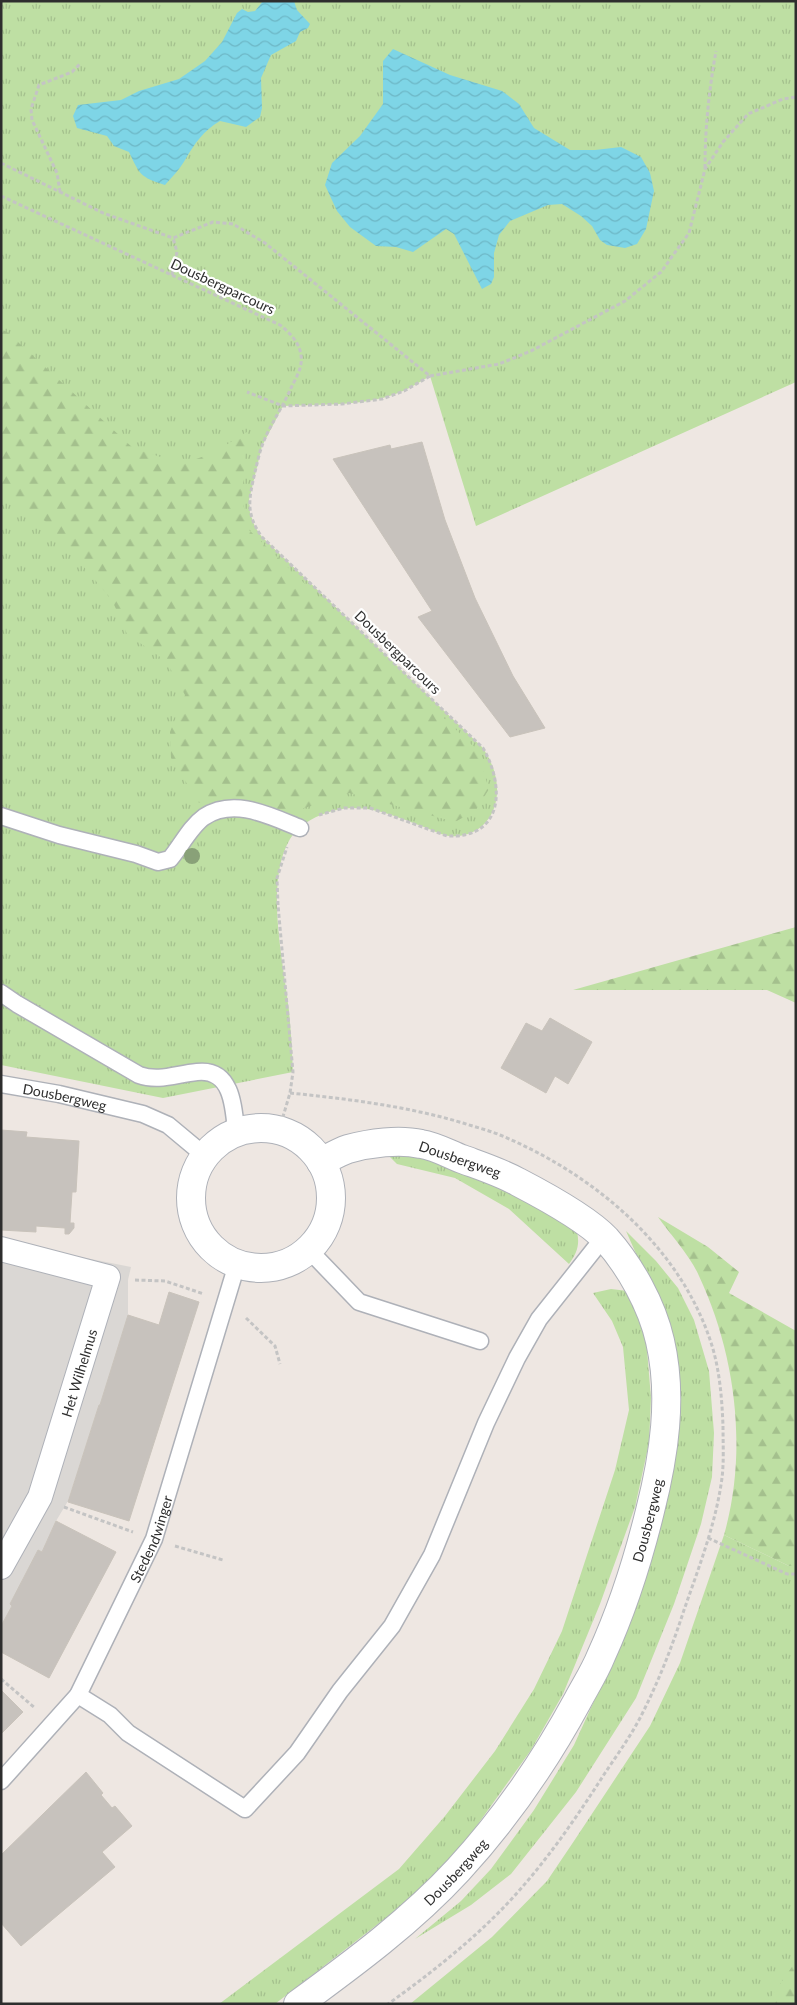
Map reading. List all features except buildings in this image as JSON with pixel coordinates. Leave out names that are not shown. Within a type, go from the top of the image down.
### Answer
[{"type":"street","points":[[257,1128],[279,1130],[295,1137],[310,1148],[321,1162],[328,1177],[330,1194],[329,1210],[324,1226],[309,1250],[289,1262],[272,1267],[255,1268],[237,1264],[218,1254],[203,1238],[193,1218],[190,1196],[194,1175],[204,1155],[218,1141],[236,1132],[257,1128]]},
{"type":"street","name":"Dousbergweg","points":[[298,2004],[410,1918],[458,1870],[528,1783],[563,1727],[601,1657],[638,1559],[657,1482],[665,1435],[666,1409],[664,1360],[654,1318],[635,1281],[604,1236],[542,1194],[501,1172],[422,1144],[395,1142],[347,1149],[321,1162]]},
{"type":"street","name":"Het Wilhelmus","points":[[1,1249],[108,1277],[40,1497],[1,1567]]},
{"type":"lane","points":[[1,816],[58,835],[136,854],[158,862],[170,859],[203,817],[220,809],[251,809],[300,828]]},
{"type":"lane","points":[[1,993],[139,1075],[150,1079],[162,1079],[198,1072],[209,1072],[220,1078],[228,1087],[234,1105],[236,1132]]},
{"type":"lane","name":"Dousbergweg","points":[[1,1084],[58,1094],[143,1114],[168,1125],[204,1155]]},
{"type":"lane","points":[[78,1695],[110,1715],[128,1733],[244,1809],[297,1752],[340,1691],[392,1626],[432,1555],[486,1423],[517,1358],[539,1319],[604,1236]]},
{"type":"lane","points":[[309,1250],[359,1302],[480,1341]]},
{"type":"lane","name":"Stedendwinger","points":[[1,1781],[78,1695],[154,1539],[237,1264]]},
{"type":"path","points":[[247,392],[283,406],[342,404],[382,398],[404,391],[430,376],[500,364],[531,352],[625,301],[662,272],[689,232],[705,169],[708,96],[716,51]]},
{"type":"path","points":[[60,192],[57,173],[32,120],[31,110],[38,85],[72,72],[80,64]]},
{"type":"path","points":[[705,169],[723,142],[748,114],[783,99],[796,98]]},
{"type":"path","points":[[1,163],[103,213],[174,238],[213,222],[233,224],[265,243],[430,376]]},
{"type":"path","name":"Dousbergparcours","points":[[1,196],[280,325],[292,334],[302,356],[300,368],[262,446],[249,500],[254,526],[262,537],[483,748],[492,763],[497,796],[494,812],[486,824],[477,831],[457,836],[447,836],[370,808],[357,807],[332,810],[318,815],[300,828],[290,839],[277,878],[281,952],[289,1013],[293,1072],[290,1093],[279,1130]]},
{"type":"path","points":[[172,275],[177,252],[174,238]]},
{"type":"path","points":[[708,1538],[787,1574],[796,1574]]},
{"type":"path","points":[[1,1680],[42,1714]]},
{"type":"green space","points":[[1,1],[796,1],[796,382],[476,526],[430,376],[403,391],[374,400],[344,404],[283,406],[262,446],[249,500],[250,513],[255,527],[262,537],[483,748],[494,771],[497,790],[493,811],[488,820],[472,833],[461,836],[449,836],[388,814],[352,808],[339,809],[321,815],[306,823],[293,834],[282,857],[278,878],[277,900],[280,947],[289,1011],[293,1072],[163,1098],[1,1065]]},
{"type":"green space","points":[[1,329],[7,332],[133,448],[182,464],[213,453],[247,432],[242,499],[249,530],[476,749],[489,789],[476,810],[455,822],[349,793],[290,813],[231,799],[199,803],[171,758],[170,732],[185,695],[166,661],[127,634],[112,600],[45,521],[1,497]]},
{"type":"green space","points":[[796,927],[796,1003],[767,990],[573,990]]},
{"type":"green space","points":[[386,1153],[422,1154],[510,1186],[577,1232],[578,1245],[574,1256],[569,1264],[509,1209],[455,1178],[397,1164]]},
{"type":"green space","points":[[658,1217],[708,1247],[739,1272],[729,1293],[796,1331],[796,1566],[789,1566],[724,1535],[731,1503],[735,1470],[734,1404],[729,1371],[722,1338],[712,1306],[699,1276],[686,1253]]},
{"type":"green space","points":[[626,1231],[656,1261],[678,1288],[694,1320],[709,1371],[714,1433],[712,1477],[701,1524],[674,1604],[636,1698],[576,1792],[511,1874],[471,1905],[415,1939],[461,1901],[491,1869],[534,1810],[574,1745],[604,1679],[652,1549],[661,1310]]},
{"type":"green space","points":[[611,1289],[628,1291],[646,1338],[651,1398],[649,1443],[635,1507],[600,1604],[563,1694],[531,1750],[468,1838],[423,1889],[275,2004],[219,2004],[399,1869],[445,1816],[495,1751],[534,1689],[562,1631],[615,1470],[629,1410],[623,1347],[612,1321],[593,1293]]},
{"type":"green space","points":[[724,1535],[789,1566],[796,1566],[796,2004],[410,2004],[492,1937],[547,1881],[574,1841],[650,1726],[680,1663]]},
{"type":"green space","points":[[796,1961],[796,2004],[766,2004]]},
{"type":"shaded area","points":[[1,1241],[131,1267],[128,1280],[128,1315],[68,1501],[56,1521],[42,1552],[38,1550],[10,1604],[12,1606],[1,1626]]},
{"type":"water","points":[[263,1],[294,1],[297,10],[310,24],[308,28],[300,32],[296,41],[271,55],[261,78],[262,108],[260,117],[246,127],[220,121],[214,125],[200,138],[181,167],[165,185],[150,180],[142,174],[129,152],[114,146],[107,136],[77,128],[73,116],[78,105],[121,100],[139,91],[179,79],[205,61],[222,42],[237,13],[242,9],[248,12],[255,11]]},
{"type":"water","points":[[393,49],[450,75],[502,91],[519,104],[534,128],[570,150],[621,147],[641,157],[650,173],[654,191],[646,229],[637,244],[625,248],[607,245],[600,240],[592,226],[581,216],[562,204],[548,205],[510,221],[499,235],[494,253],[494,277],[491,284],[482,289],[454,234],[446,229],[413,252],[396,247],[376,246],[350,227],[337,211],[325,185],[332,163],[360,136],[383,104],[383,61]]}]
